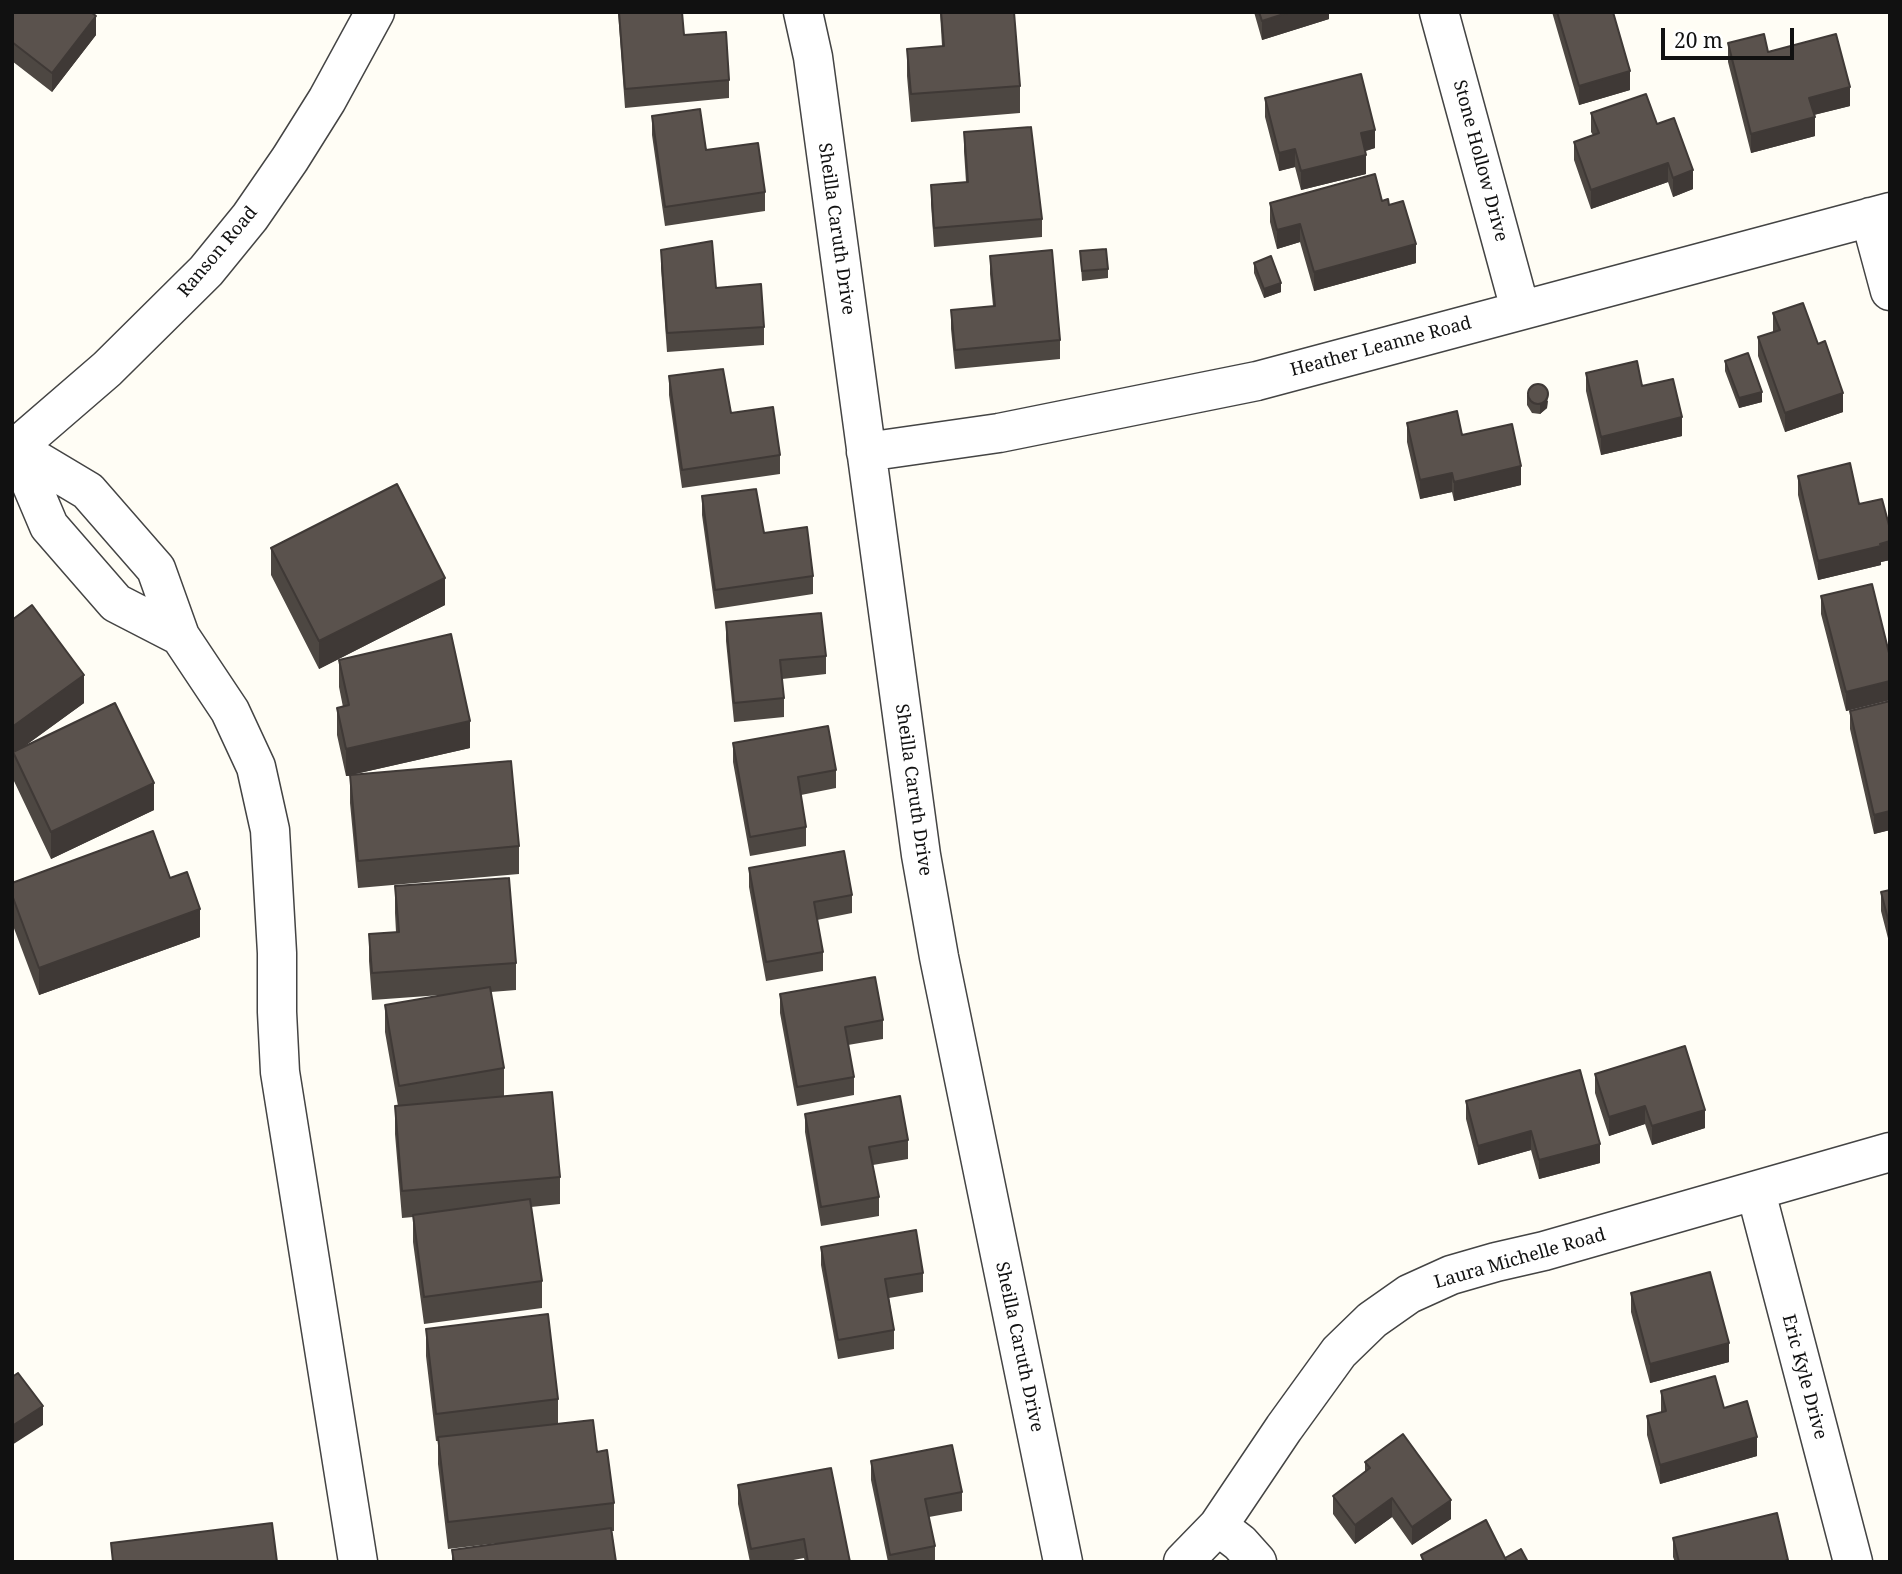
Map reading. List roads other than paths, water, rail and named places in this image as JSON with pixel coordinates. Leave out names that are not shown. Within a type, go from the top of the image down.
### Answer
[{"type":"street","name":"Ranson Road","points":[[14,450],[107,369],[206,271],[250,217],[290,159],[327,100],[375,12]]},
{"type":"street","name":"Sheilla Caruth Drive","points":[[803,12],[813,57],[920,855],[1063,1562]]},
{"type":"street","name":"Stone Hollow Drive","points":[[1438,12],[1520,309]]},
{"type":"street","points":[[1880,214],[1890,291]]},
{"type":"street","name":"Heather Leanne Road","points":[[866,452],[999,433],[1257,381],[1880,214]]},
{"type":"street","points":[[14,450],[49,526],[116,603],[180,636]]},
{"type":"street","points":[[14,450],[88,491],[156,569],[180,636],[230,711],[256,767],[270,830],[277,953],[279,1072],[358,1562]]},
{"type":"street","name":"Laura Michelle Road","points":[[1183,1562],[1218,1526],[1339,1352],[1372,1320],[1409,1293],[1451,1275],[1756,1192],[1890,1152]]},
{"type":"street","name":"Eric Kyle Drive","points":[[1756,1192],[1853,1562]]},
{"type":"street","points":[[1218,1526],[1240,1543],[1257,1562]]}]
